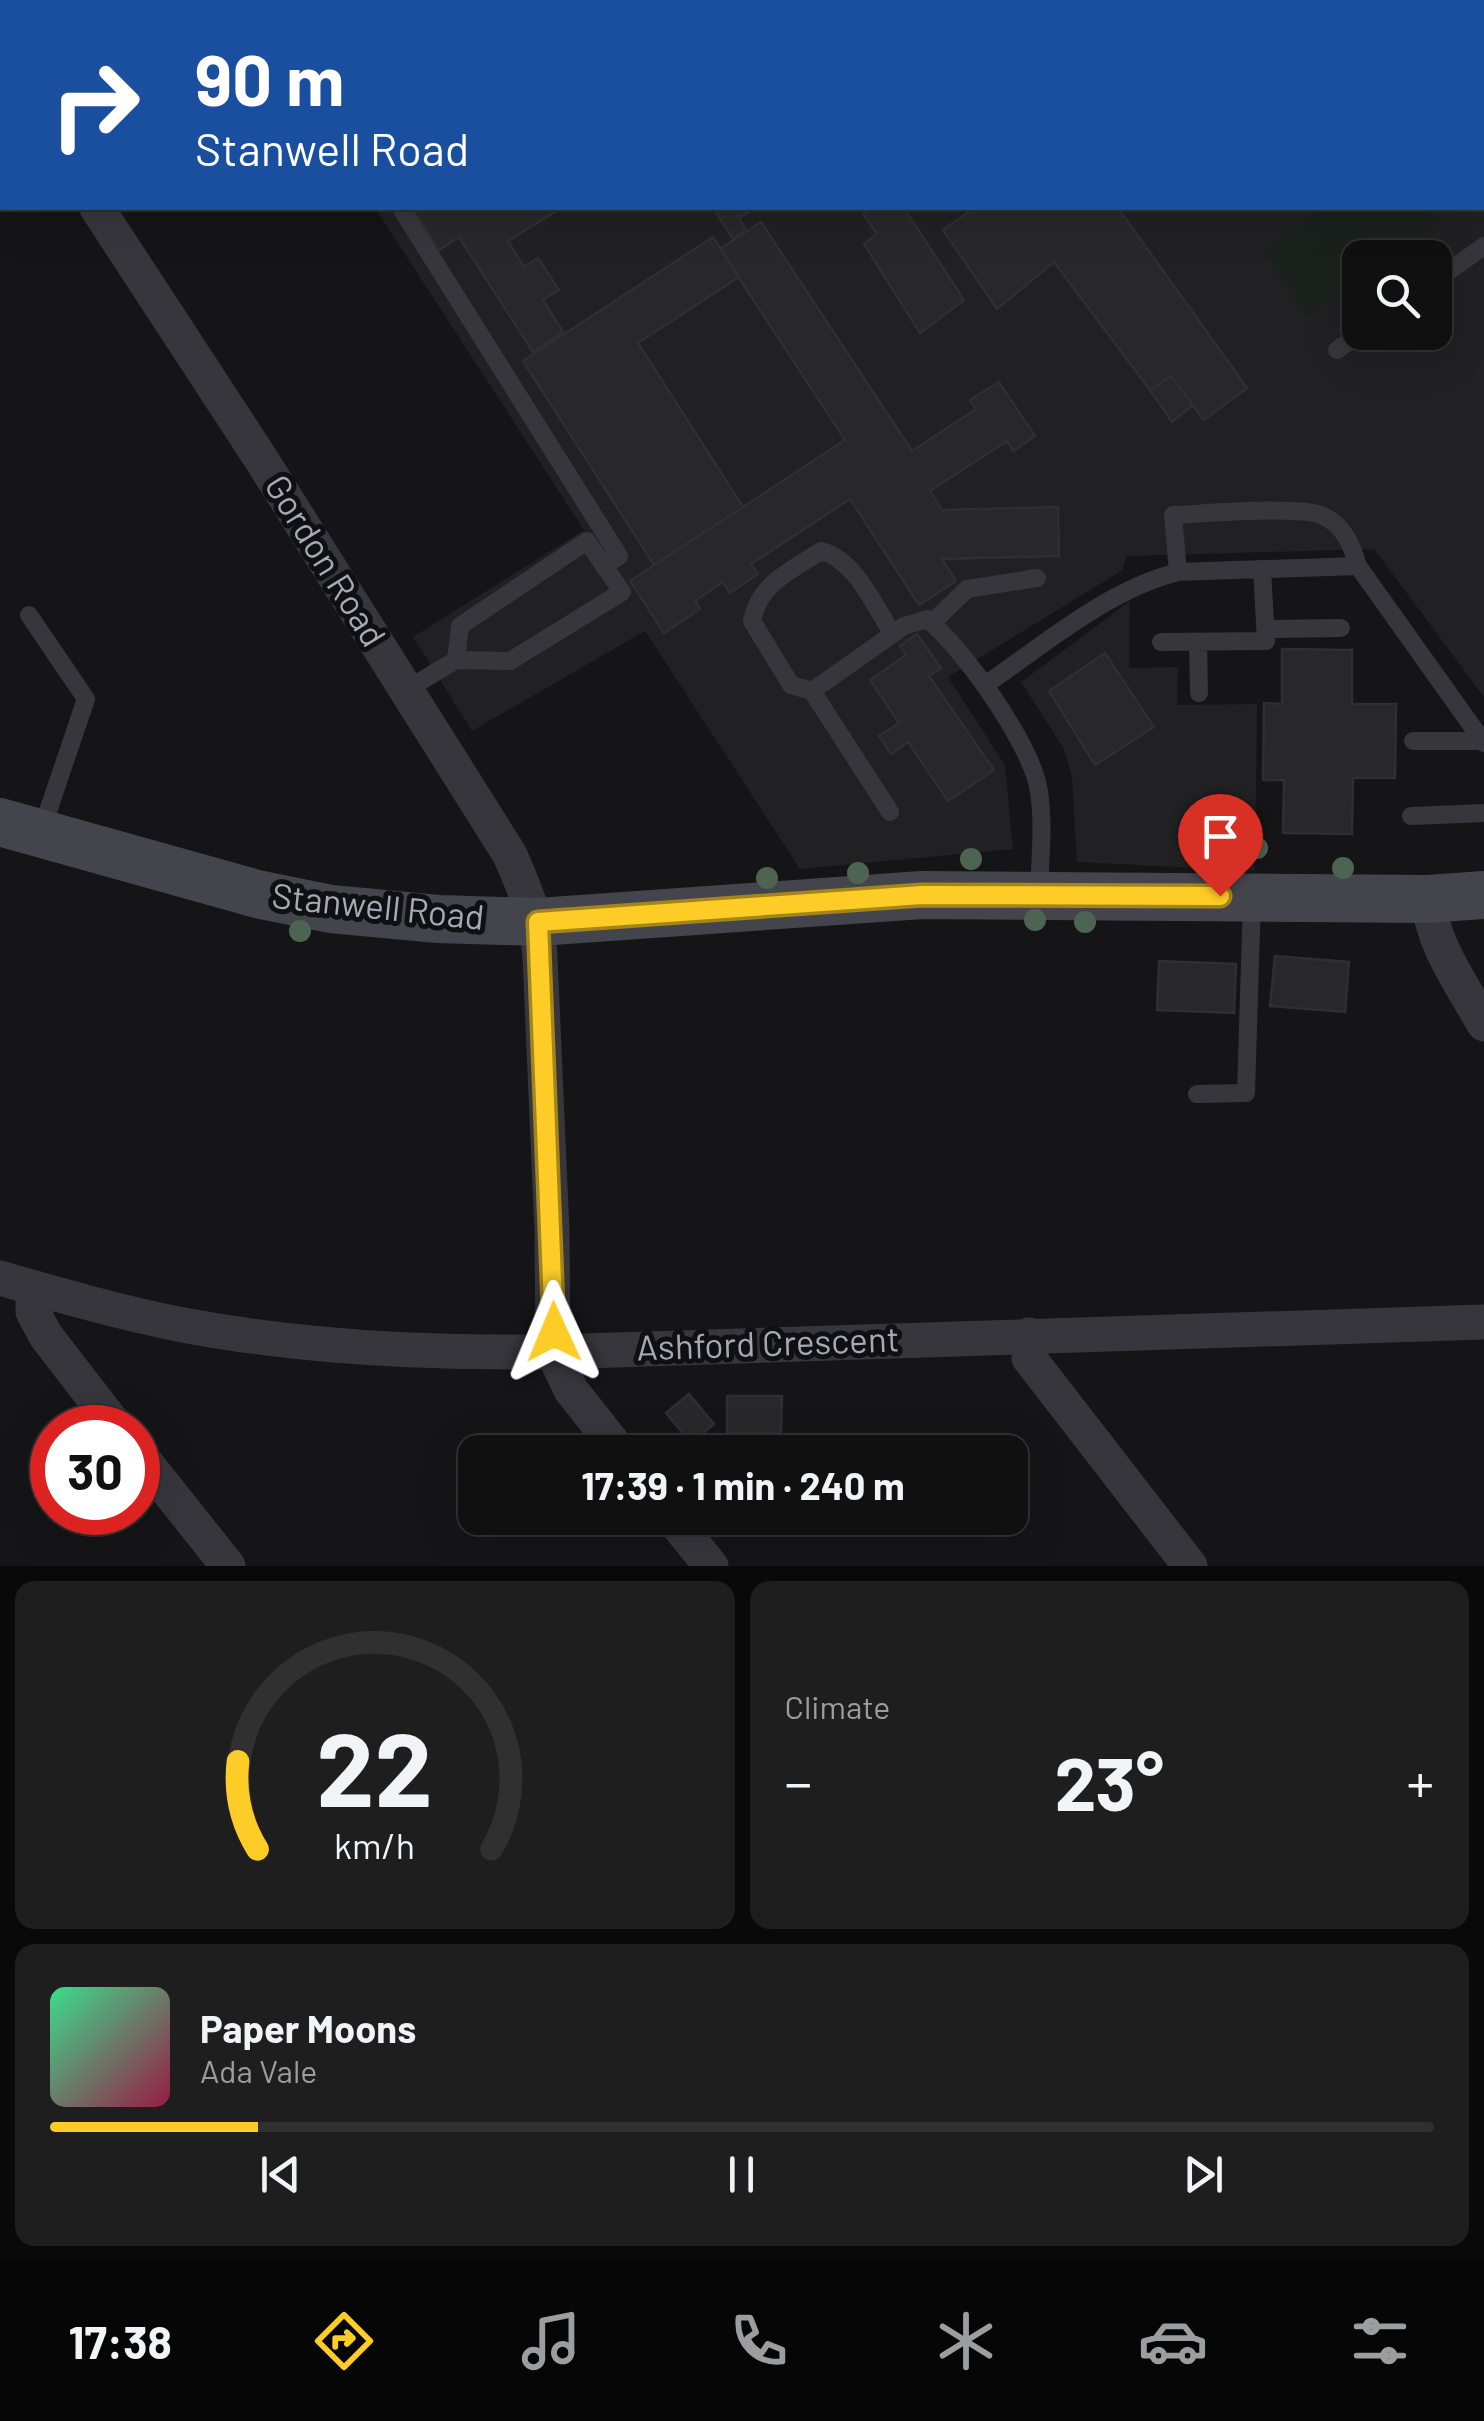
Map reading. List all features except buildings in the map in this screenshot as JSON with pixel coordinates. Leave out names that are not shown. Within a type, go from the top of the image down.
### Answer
[{"type":"main road","name":"Stanwell Road","points":[[20,828],[258,894],[331,909],[538,922],[922,895],[1428,899],[1484,895]]},
{"type":"street","name":"Gordon Road","points":[[99,210],[510,855],[538,922]]},
{"type":"street","points":[[1428,899],[1430,924],[1441,949],[1484,1024]]},
{"type":"street","points":[[538,922],[552,1231],[553,1352],[571,1390],[607,1435]]},
{"type":"street","points":[[16,1283],[46,1336],[99,1405]]},
{"type":"street","name":"Ashford Crescent","points":[[16,1283],[181,1324],[326,1344],[553,1352],[1484,1322]]},
{"type":"street","points":[[1028,1335],[1029,1358],[1190,1566]]},
{"type":"street","points":[[160,1481],[228,1566]]},
{"type":"street","points":[[686,1535],[711,1566]]},
{"type":"lane","points":[[402,210],[619,556],[604,566]]},
{"type":"lane","points":[[1452,269],[1484,246]]},
{"type":"lane","points":[[1337,350],[1342,346]]},
{"type":"lane","points":[[1178,572],[1173,515],[1274,511],[1322,515],[1349,538],[1358,566],[1483,742]]},
{"type":"lane","points":[[406,690],[456,660],[510,662],[622,592],[587,541],[460,626],[456,660]]},
{"type":"lane","points":[[890,812],[812,691],[791,685],[752,621],[756,601],[767,585],[821,551],[846,564],[892,634]]},
{"type":"lane","points":[[985,685],[1124,592],[1178,572],[1358,566]]},
{"type":"lane","points":[[1161,642],[1266,640],[1262,569]]},
{"type":"lane","points":[[932,623],[966,589],[1037,578]]},
{"type":"lane","points":[[20,828],[86,699],[29,614]]},
{"type":"lane","points":[[812,691],[904,626],[927,619],[932,623],[985,685],[1035,771],[1040,794],[1040,896]]},
{"type":"lane","points":[[1266,629],[1341,628]]},
{"type":"lane","points":[[1198,642],[1199,693]]},
{"type":"lane","points":[[1413,740],[1483,742]]},
{"type":"lane","points":[[1411,816],[1484,813]]},
{"type":"lane","points":[[1197,1094],[1246,1092],[1252,898]]},
{"type":"shaded area","points":[[376,210],[1484,210],[1484,697],[1374,549],[1126,556],[1123,570],[948,677],[1005,765],[1013,849],[800,869],[645,631],[472,731],[413,637],[584,530]]},
{"type":"shaded area","points":[[1322,210],[1425,210],[1437,226],[1417,240],[1342,240],[1342,293],[1307,317],[1262,251]]},
{"type":"shaded area","points":[[1130,601],[1129,668],[1178,667],[1177,705],[1257,704],[1255,871],[1077,862],[1072,777],[1064,749],[1021,682]]},
{"type":"route","points":[[554,1332],[538,922],[922,895],[1220,896]]}]
